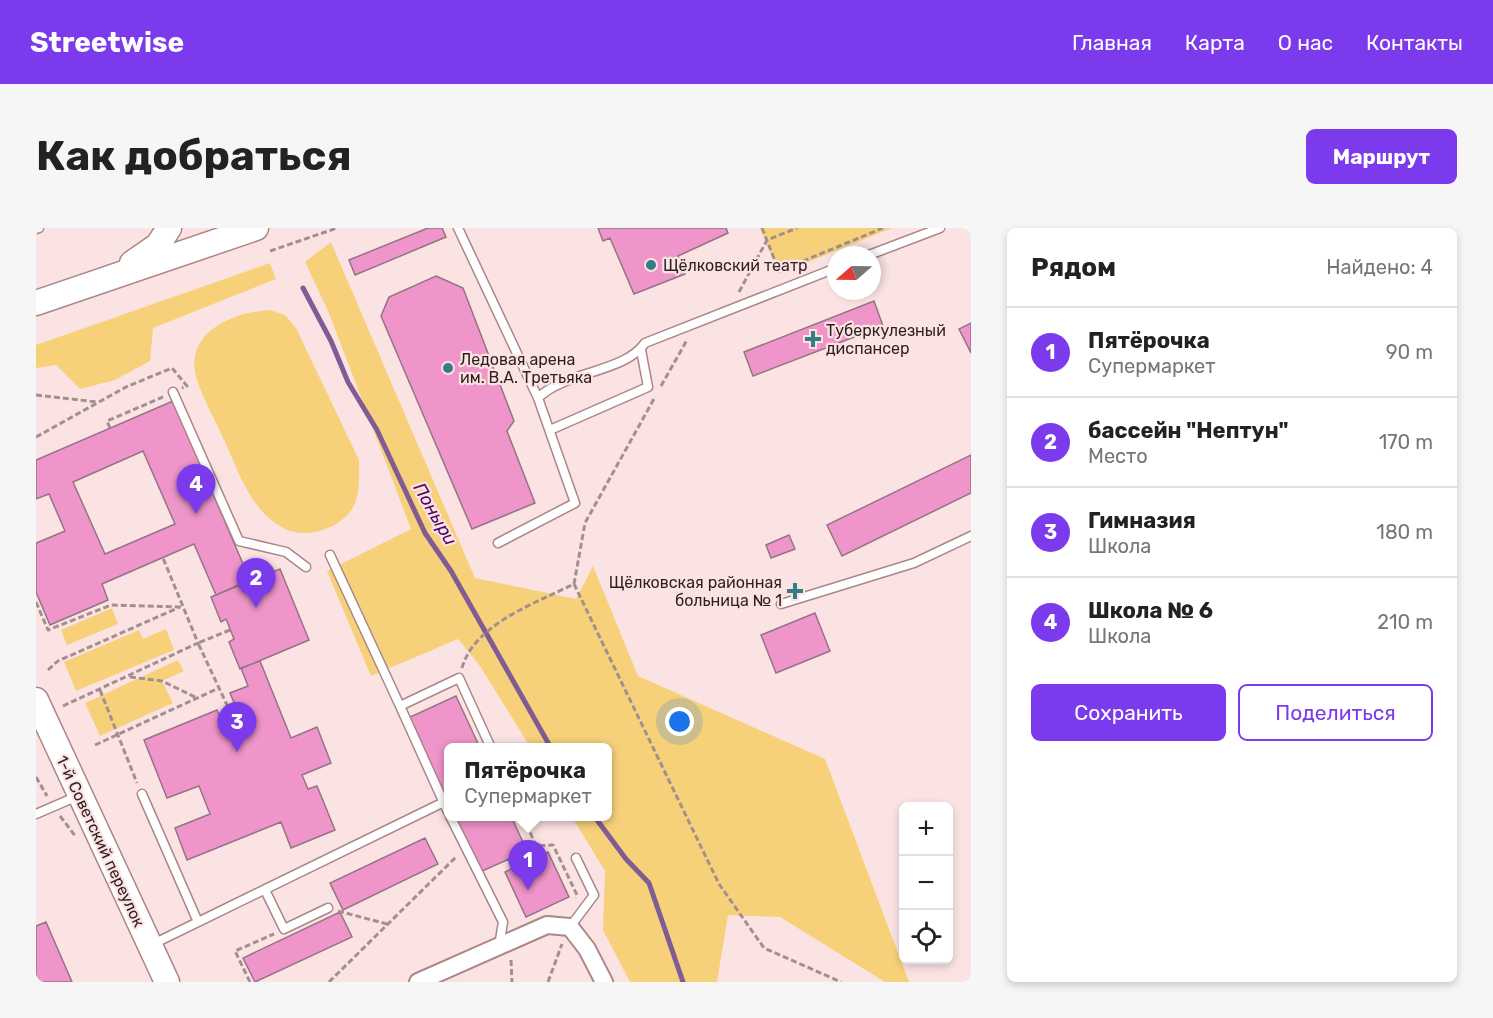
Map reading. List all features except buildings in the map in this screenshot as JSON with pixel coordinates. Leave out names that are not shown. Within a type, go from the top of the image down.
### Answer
[{"type":"street","points":[[113,277],[158,245],[169,228]]},
{"type":"street","points":[[222,228],[251,230]]},
{"type":"street","points":[[36,303],[251,230]]},
{"type":"street","name":"1-й Советский переулок","points":[[36,700],[167,982]]},
{"type":"street","points":[[418,982],[547,925],[567,932],[587,949],[604,982]]},
{"type":"lane","points":[[458,228],[538,398],[575,503],[498,543]]},
{"type":"lane","points":[[881,250],[940,228]]},
{"type":"lane","points":[[538,398],[549,387],[620,361],[640,350],[645,343],[698,320],[827,271]]},
{"type":"lane","points":[[550,430],[648,387],[640,350]]},
{"type":"lane","points":[[173,392],[239,541],[286,552],[306,567]]},
{"type":"lane","points":[[781,604],[914,563],[971,536]]},
{"type":"lane","points":[[150,946],[444,802],[330,555]]},
{"type":"lane","points":[[400,706],[459,678],[489,743]]},
{"type":"lane","points":[[36,814],[80,795]]},
{"type":"lane","points":[[142,795],[198,922]]},
{"type":"lane","points":[[452,821],[503,922],[499,946]]},
{"type":"lane","points":[[567,932],[594,895],[576,858]]},
{"type":"lane","points":[[265,890],[284,929],[328,908]]},
{"type":"path","points":[[270,251],[337,228]]},
{"type":"path","points":[[762,228],[779,271],[883,228]]},
{"type":"path","points":[[736,296],[767,240],[797,228]]},
{"type":"path","points":[[698,320],[585,523],[573,584],[719,884],[764,948],[841,982]]},
{"type":"path","points":[[36,437],[126,387],[172,368],[187,386],[107,421],[110,428]]},
{"type":"path","points":[[36,395],[98,402]]},
{"type":"path","points":[[163,558],[181,607],[217,689],[240,733]]},
{"type":"path","points":[[459,678],[465,658],[496,622],[573,584]]},
{"type":"path","points":[[36,602],[48,630],[111,605],[181,607]]},
{"type":"path","points":[[48,670],[58,661],[181,607]]},
{"type":"path","points":[[63,706],[230,630]]},
{"type":"path","points":[[128,677],[162,681],[197,698]]},
{"type":"path","points":[[95,745],[217,689]]},
{"type":"path","points":[[100,690],[142,795]]},
{"type":"path","points":[[36,777],[53,807],[82,845]]},
{"type":"path","points":[[525,821],[536,846],[553,845],[577,895],[567,932],[552,977],[548,982]]},
{"type":"path","points":[[329,982],[465,849]]},
{"type":"path","points":[[328,908],[388,925]]},
{"type":"path","points":[[250,982],[235,951],[284,929]]},
{"type":"path","points":[[553,942],[567,932]]},
{"type":"path","points":[[567,932],[568,946]]},
{"type":"path","points":[[501,965],[521,956]]},
{"type":"path","points":[[511,960],[512,982]]},
{"type":"shaded area","points":[[760,228],[892,228],[848,246],[827,246],[827,254],[779,274]]},
{"type":"shaded area","points":[[331,242],[475,578],[576,599],[593,566],[638,676],[825,759],[899,955],[899,964],[902,964],[909,982],[885,982],[780,917],[728,915],[717,982],[630,982],[603,930],[605,871],[574,821],[612,821],[612,743],[528,743],[480,666],[458,639],[371,676],[327,571],[411,529],[329,313],[305,262]]},
{"type":"shaded area","points":[[270,263],[276,279],[153,328],[150,361],[115,380],[80,389],[56,365],[36,368],[36,345]]},
{"type":"shaded area","points":[[270,310],[285,315],[296,328],[359,460],[358,491],[351,510],[335,524],[314,532],[293,532],[272,521],[262,512],[241,478],[197,380],[194,364],[197,350],[214,328],[241,315]]},
{"type":"shaded area","points":[[112,608],[118,624],[67,645],[61,630]]},
{"type":"shaded area","points":[[166,629],[174,650],[76,691],[64,662],[139,630],[143,639]]},
{"type":"shaded area","points":[[178,660],[184,671],[162,681],[173,703],[100,736],[85,703]]},
{"type":"waterway","name":"Поныри","points":[[303,288],[331,341],[348,382],[377,430],[425,533],[451,571],[548,743]]},
{"type":"waterway","name":"Поныри","points":[[598,821],[626,859],[649,883],[683,982]]},
{"type":"place","name":"Щёлковский театр","points":[[651,265]]},
{"type":"place","name":"Туберкулезный диспансер","points":[[813,339]]},
{"type":"place","name":"Ледовая арена им. В.А. Третьяка","points":[[448,368]]},
{"type":"place","name":"Школа № 6","points":[[196,514]]},
{"type":"place","name":"Щёлковская районная больница № 1","points":[[795,591]]},
{"type":"place","name":"бассейн \"Нептун\"","points":[[256,608]]},
{"type":"place","name":"Гимназия","points":[[237,752]]},
{"type":"place","name":"Пятёрочка","points":[[528,890]]}]
